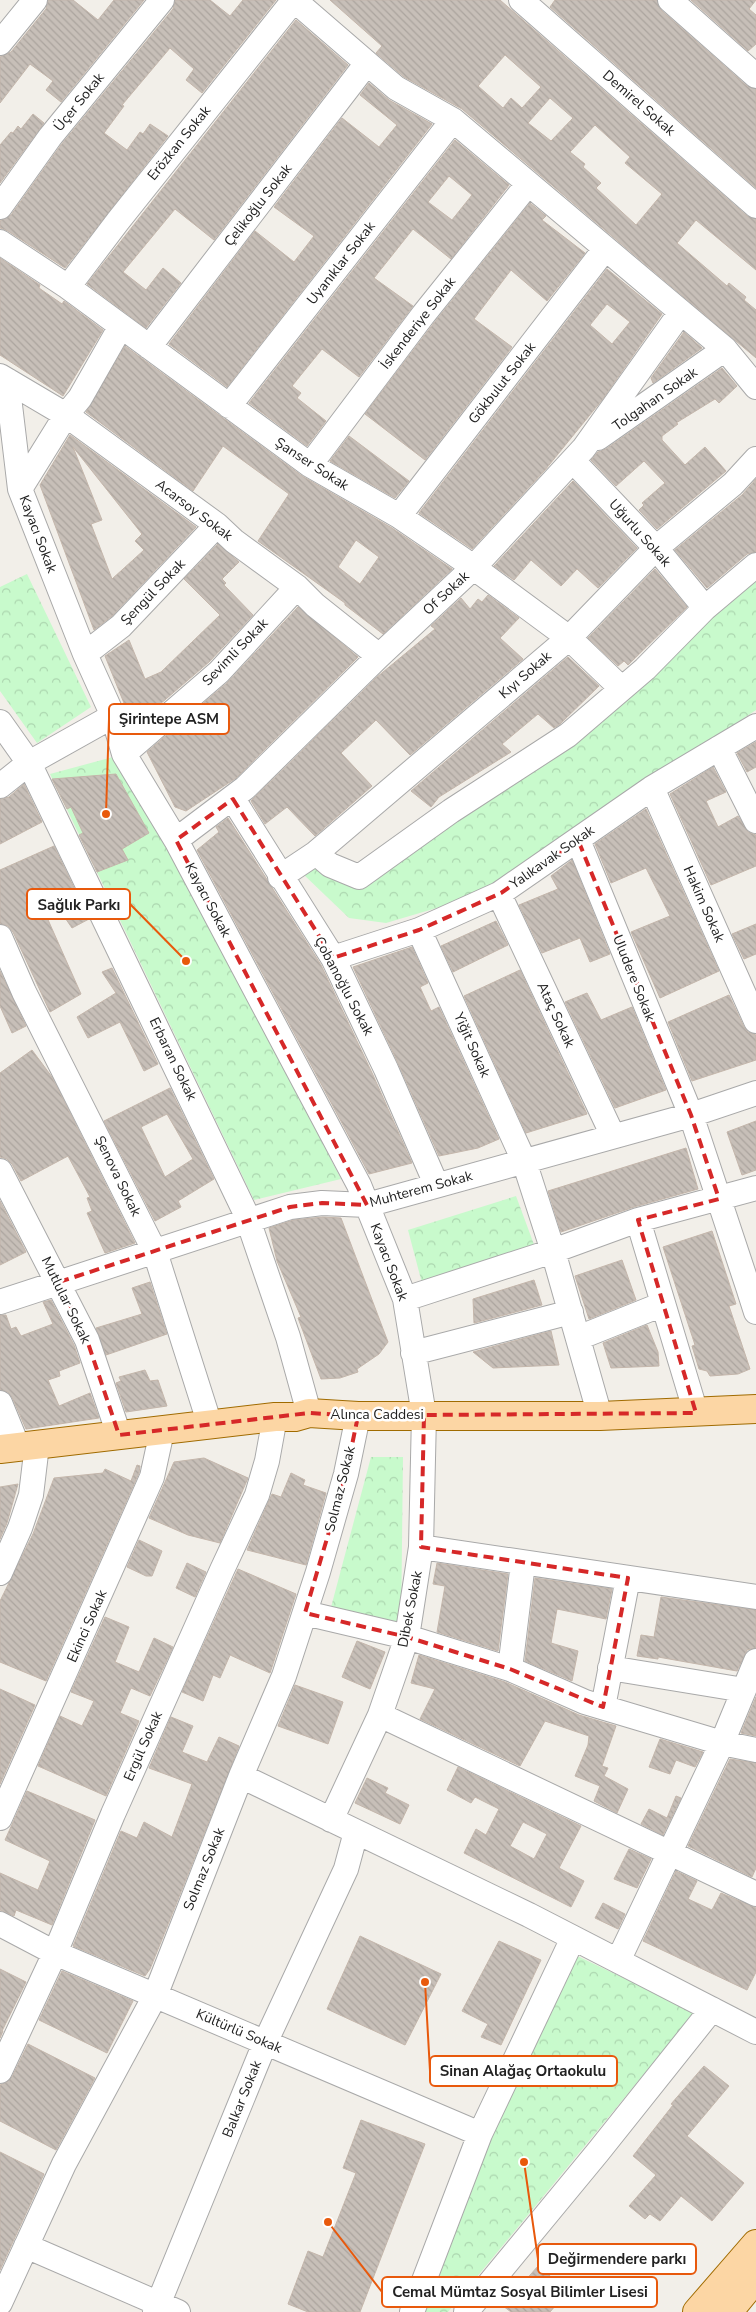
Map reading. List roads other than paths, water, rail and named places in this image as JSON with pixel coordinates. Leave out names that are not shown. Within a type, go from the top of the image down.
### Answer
[{"type":"main road","name":"Alınca Caddesi","points":[[18,1447],[294,1417],[308,1413],[358,1416],[424,1414],[600,1416],[756,1409]]},
{"type":"main road","points":[[697,2312],[756,2244]]},
{"type":"main road","points":[[728,2312],[756,2278]]},
{"type":"street","points":[[0,43],[35,0]]},
{"type":"street","name":"Üçer Sokak","points":[[0,207],[50,137],[162,0]]},
{"type":"street","points":[[294,0],[396,88],[454,120],[605,250],[725,349],[756,387]]},
{"type":"street","name":"Erözkan Sokak","points":[[68,288],[124,213],[294,0]]},
{"type":"street","points":[[670,0],[754,69]]},
{"type":"street","name":"Demirel Sokak","points":[[534,4],[756,206]]},
{"type":"street","name":"Çelikoğlu Sokak","points":[[149,346],[367,64]]},
{"type":"street","name":"Uyanıklar Sokak","points":[[229,406],[454,120]]},
{"type":"street","name":"İskenderiye Sokak","points":[[310,465],[423,316],[528,184]]},
{"type":"street","name":"Şanser Sokak","points":[[0,242],[149,346],[310,465],[399,516],[473,568],[569,638],[621,688]]},
{"type":"street","name":"Gökbulut Sokak","points":[[399,516],[605,250]]},
{"type":"street","name":"Of Sokak","points":[[176,840],[233,799],[379,656],[473,568],[579,454],[681,312]]},
{"type":"street","points":[[20,488],[66,415],[80,398],[120,326]]},
{"type":"street","name":"Tolgahan Sokak","points":[[579,454],[725,349]]},
{"type":"street","name":"Acarsoy Sokak","points":[[4,378],[66,415],[217,525],[234,541],[297,587],[315,605],[379,656]]},
{"type":"street","name":"Kayacı Sokak","points":[[4,378],[20,488],[85,654],[112,716],[124,754],[176,840],[359,1185],[405,1299],[424,1414]]},
{"type":"street","name":"Uğurlu Sokak","points":[[579,454],[705,608]]},
{"type":"street","name":"Kıyı Sokak","points":[[280,877],[316,853],[569,638],[656,548],[733,484],[756,459]]},
{"type":"street","name":"Şengül Sokak","points":[[85,654],[121,626],[217,525]]},
{"type":"street","points":[[316,853],[330,866],[358,877],[451,811],[568,736],[645,669],[705,608],[756,565]]},
{"type":"street","name":"Sevimli Sokak","points":[[124,754],[219,672],[297,587]]},
{"type":"street","points":[[0,786],[29,763],[112,716]]},
{"type":"street","name":"Erbaran Sokak","points":[[0,722],[29,763],[194,1102],[249,1222],[288,1337],[308,1413]]},
{"type":"street","name":"Yalıkavak Sokak","points":[[333,958],[419,930],[499,894],[652,788],[756,726]]},
{"type":"street","points":[[719,748],[756,821]]},
{"type":"street","name":"Hakim Sokak","points":[[652,788],[756,1021]]},
{"type":"street","name":"Çobanoğlu Sokak","points":[[233,799],[280,877],[333,958],[386,1069],[436,1184]]},
{"type":"street","name":"Uludere Sokak","points":[[578,840],[691,1115],[754,1297]]},
{"type":"street","name":"Ataç Sokak","points":[[499,894],[613,1136]]},
{"type":"street","name":"Yiğit Sokak","points":[[419,930],[524,1161],[553,1251],[600,1416]]},
{"type":"street","name":"Şenova Sokak","points":[[0,937],[24,992],[155,1252],[210,1425]]},
{"type":"street","name":"Muhterem Sokak","points":[[0,1302],[290,1207],[322,1203],[367,1204],[691,1115],[756,1093]]},
{"type":"street","name":"Mutlular Sokak","points":[[0,1171],[59,1282],[87,1340],[119,1435]]},
{"type":"street","points":[[405,1299],[553,1251],[638,1220],[756,1188]]},
{"type":"street","points":[[638,1220],[696,1413]]},
{"type":"street","points":[[578,1338],[663,1304]]},
{"type":"street","points":[[413,1353],[571,1312]]},
{"type":"street","points":[[0,1402],[18,1447],[31,1495],[20,1528],[0,1573]]},
{"type":"street","name":"Dibek Sokak","points":[[331,1820],[380,1715],[407,1637],[421,1547],[424,1414]]},
{"type":"street","name":"Solmaz Sokak","points":[[0,2303],[64,2164],[155,1996],[241,1776],[284,1676],[305,1613],[346,1474],[358,1416]]},
{"type":"street","name":"Ergül Sokak","points":[[0,2071],[55,1953],[113,1814],[257,1495],[268,1461],[275,1418]]},
{"type":"street","name":"Ekinci Sokak","points":[[0,1818],[152,1478],[162,1431]]},
{"type":"street","points":[[421,1547],[756,1597]]},
{"type":"street","points":[[510,1669],[523,1562]]},
{"type":"street","points":[[603,1708],[628,1578]]},
{"type":"street","points":[[305,1613],[407,1637],[510,1669],[603,1708],[722,1743],[756,1750]]},
{"type":"street","points":[[618,1961],[722,1743],[756,1661]]},
{"type":"street","points":[[610,1668],[744,1690]]},
{"type":"street","points":[[380,1715],[756,1894]]},
{"type":"street","points":[[241,1776],[573,1938],[756,2032]]},
{"type":"street","name":"Balkar Sokak","points":[[164,2309],[265,2043],[346,1870],[356,1832]]},
{"type":"street","name":"Kültürlü Sokak","points":[[0,1924],[55,1953],[480,2134]]},
{"type":"street","points":[[412,2312],[480,2134],[573,1938]]},
{"type":"street","points":[[466,2312],[598,2152],[712,2009]]},
{"type":"street","points":[[26,2246],[164,2309]]},
{"type":"place","name":"Şirintepe ASM","points":[[106,814]]},
{"type":"place","name":"Sağlık Parkı","points":[[186,961]]},
{"type":"place","name":"Sinan Alağaç Ortaokulu","points":[[425,1982]]},
{"type":"place","name":"Değirmendere parkı","points":[[524,2162]]},
{"type":"place","name":"Cemal Mümtaz Sosyal Bilimler Lisesi","points":[[328,2222]]}]
